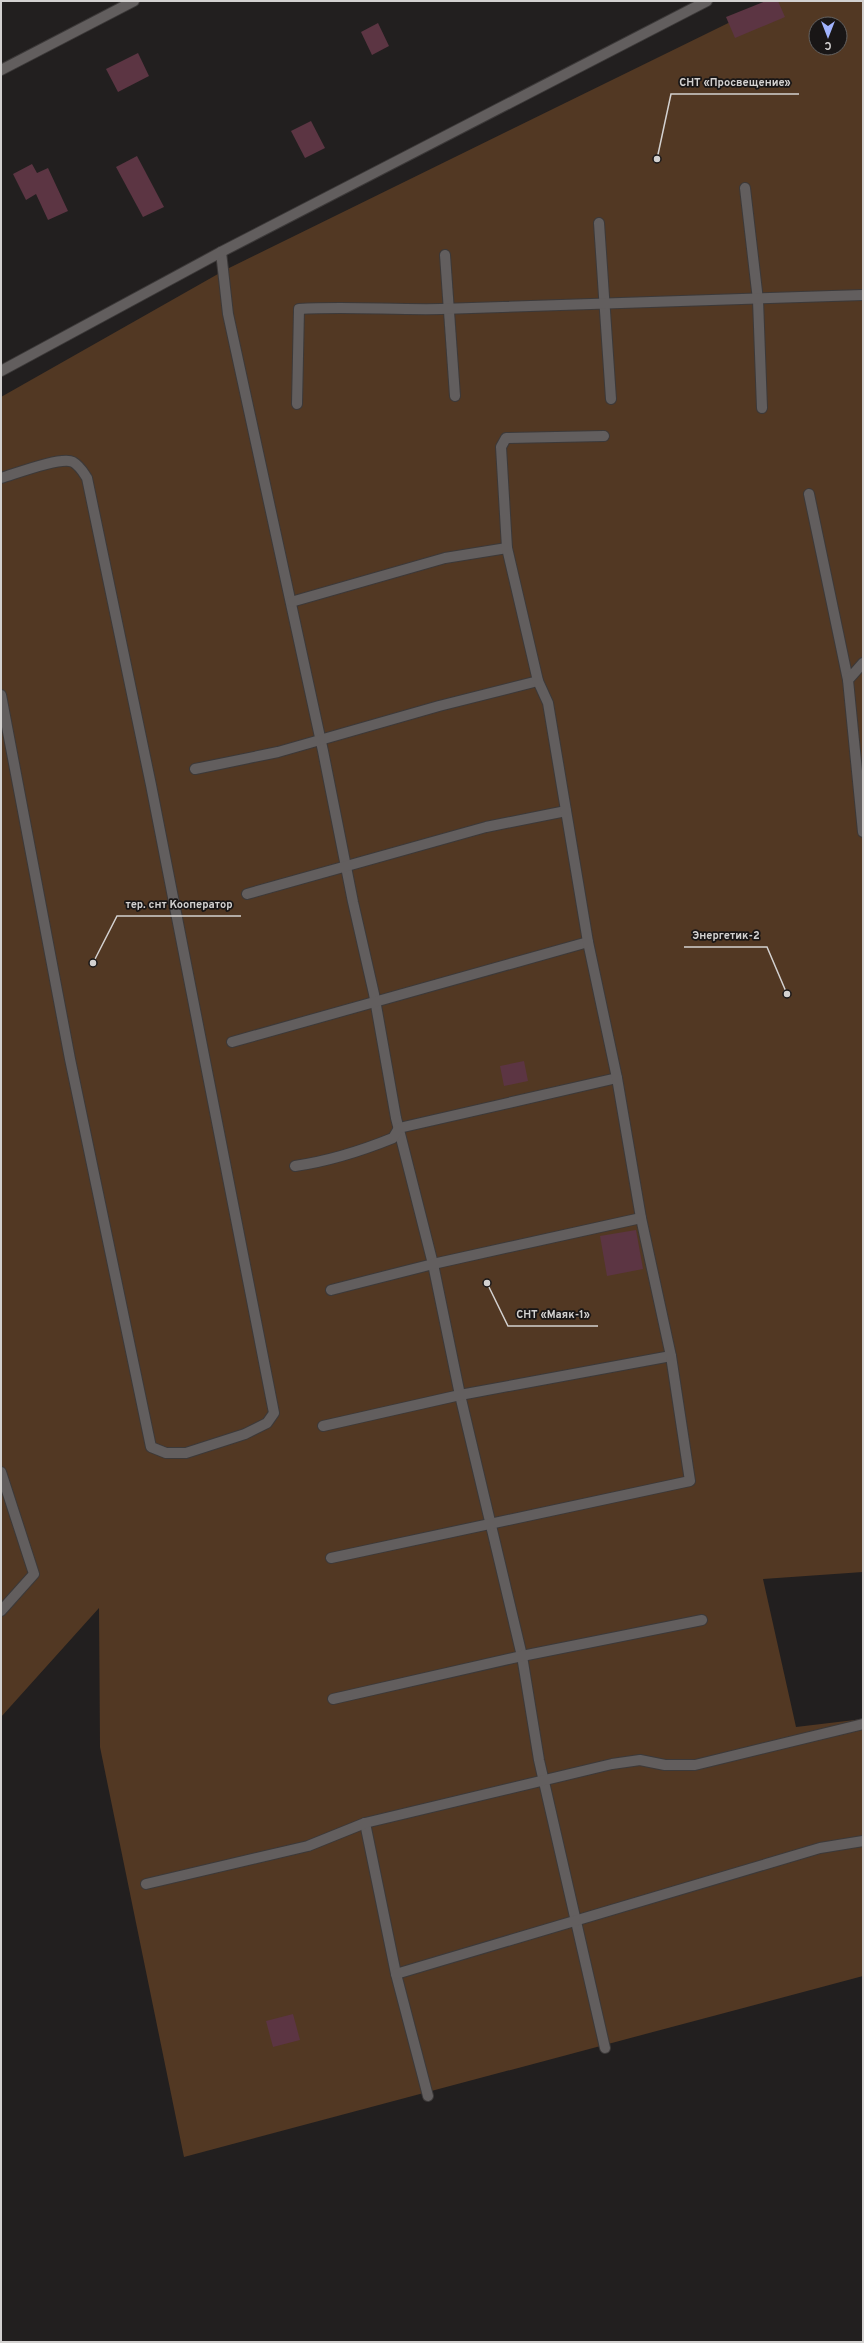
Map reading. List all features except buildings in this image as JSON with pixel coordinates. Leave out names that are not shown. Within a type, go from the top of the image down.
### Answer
[{"type":"street","points":[[1,70],[134,1]]},
{"type":"street","points":[[1,371],[221,252],[707,1]]},
{"type":"street","points":[[745,188],[758,300],[762,408]]},
{"type":"street","points":[[599,223],[611,399]]},
{"type":"street","points":[[221,252],[228,314],[321,738],[346,866],[375,1000],[398,1128],[433,1264],[460,1395],[492,1522],[522,1656],[544,1781],[605,2048]]},
{"type":"street","points":[[445,255],[455,396]]},
{"type":"street","points":[[297,404],[299,309],[329,307],[386,310],[758,300],[863,294]]},
{"type":"street","points":[[331,1558],[492,1522],[690,1481],[671,1356],[641,1218],[617,1078],[588,942],[548,703],[538,681],[507,548],[501,447],[506,438],[604,436]]},
{"type":"street","points":[[1,478],[55,463],[72,461],[81,467],[87,478],[152,793],[274,1413],[267,1423],[245,1434],[186,1453],[166,1453],[152,1447],[70,1059],[1,695]]},
{"type":"street","points":[[809,494],[848,680],[863,832]]},
{"type":"street","points":[[291,602],[445,558],[507,548]]},
{"type":"street","points":[[848,680],[863,663]]},
{"type":"street","points":[[195,769],[278,752],[321,738],[538,681]]},
{"type":"street","points":[[247,894],[486,827],[566,812]]},
{"type":"street","points":[[232,1042],[375,1000],[588,942]]},
{"type":"street","points":[[398,1128],[617,1078]]},
{"type":"street","points":[[295,1166],[320,1162],[370,1147],[393,1138],[398,1128]]},
{"type":"street","points":[[331,1290],[433,1264],[641,1218]]},
{"type":"street","points":[[323,1426],[460,1395],[671,1356]]},
{"type":"street","points":[[1,1472],[34,1574],[1,1611]]},
{"type":"street","points":[[333,1699],[522,1656],[702,1620]]},
{"type":"street","points":[[146,1884],[308,1846],[365,1823],[612,1764],[640,1760],[665,1765],[695,1765],[863,1724]]},
{"type":"street","points":[[365,1823],[396,1974],[428,2096]]},
{"type":"street","points":[[396,1974],[820,1848],[863,1841]]},
{"type":"shaded area","points":[[773,1],[863,1],[863,1572],[763,1579],[796,1727],[863,1719],[863,1976],[184,2157],[100,1747],[99,1608],[1,1717],[1,397],[225,270]]},
{"type":"place","name":"СНТ «Просвещение»","points":[[657,159]]},
{"type":"place","name":"тер. снт Кооператор","points":[[93,963]]},
{"type":"place","name":"Энергетик-2","points":[[787,994]]},
{"type":"place","name":"СНТ «Маяк-1»","points":[[487,1283]]}]
